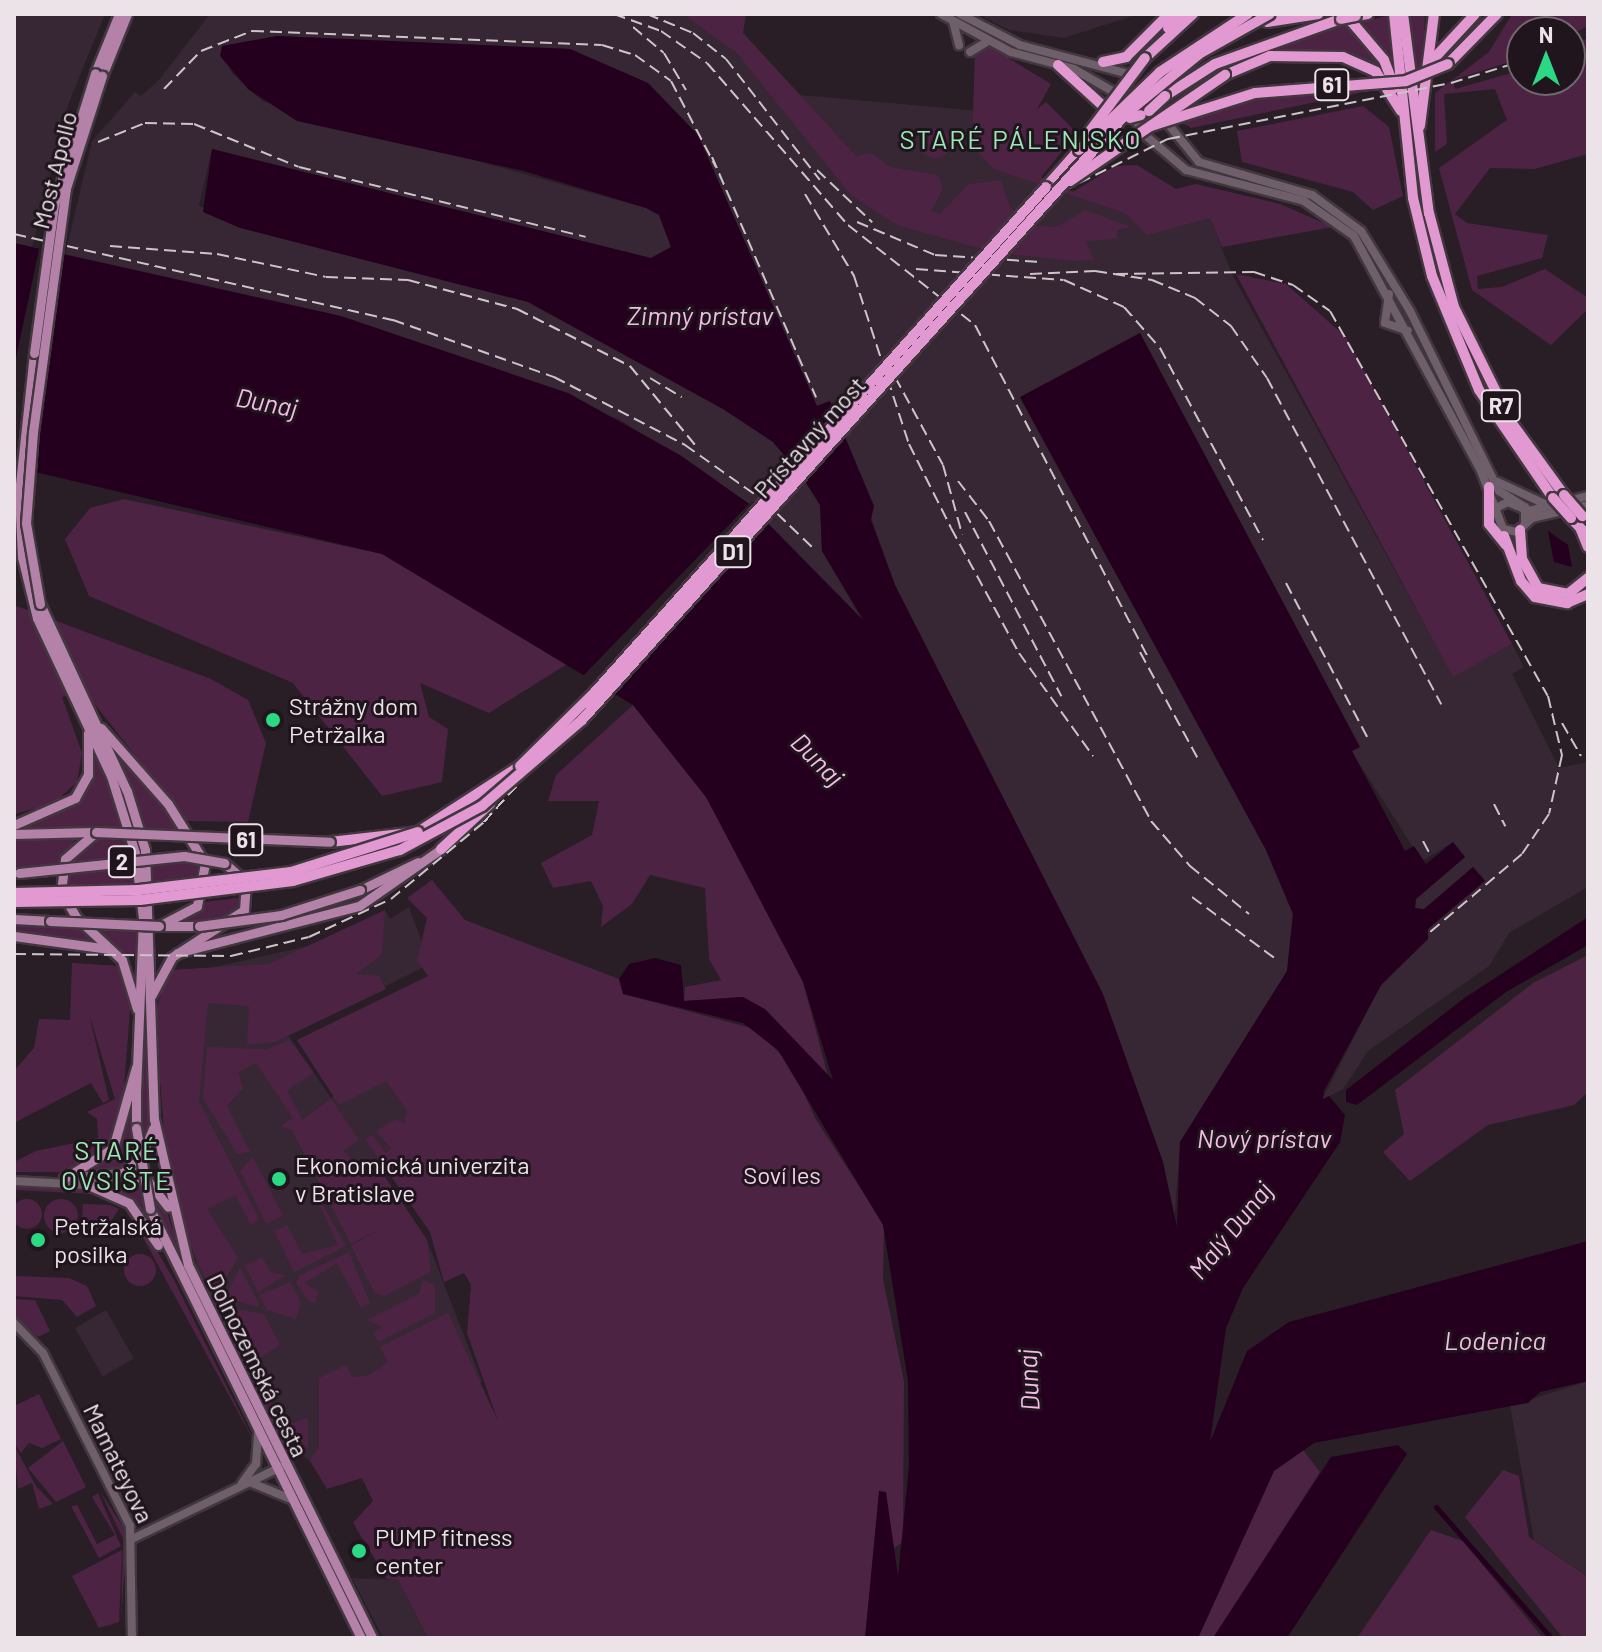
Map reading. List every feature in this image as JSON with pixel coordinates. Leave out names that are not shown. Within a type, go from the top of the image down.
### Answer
[{"type":"highway","points":[[1103,62],[1126,57],[1169,14]]},
{"type":"highway","points":[[1079,150],[1180,14]]},
{"type":"highway","points":[[1145,58],[1193,14]]},
{"type":"highway","name":"D1","points":[[1079,150],[1160,72],[1248,14]]},
{"type":"highway","points":[[1268,18],[1318,14]]},
{"type":"highway","points":[[1329,14],[1368,14]]},
{"type":"highway","name":"R7","points":[[1394,14],[1418,222],[1455,338],[1501,429],[1558,500],[1582,524]]},
{"type":"highway","name":"R7","points":[[1403,14],[1434,239],[1465,334],[1511,422],[1558,500]]},
{"type":"highway","points":[[1418,137],[1434,14]]},
{"type":"highway","points":[[1424,78],[1438,46],[1475,14]]},
{"type":"highway","name":"61","points":[[1148,113],[1255,93],[1406,81],[1448,64],[1497,14]]},
{"type":"highway","points":[[1055,191],[1148,113],[1228,58],[1347,16]]},
{"type":"highway","points":[[1347,16],[1384,60],[1404,117]]},
{"type":"highway","name":"D1","points":[[1055,191],[1166,78],[1268,18]]},
{"type":"highway","points":[[1148,113],[1270,56],[1343,57],[1376,72],[1404,117]]},
{"type":"highway","points":[[1058,65],[1103,106]]},
{"type":"highway","name":"Prístavný most","points":[[418,832],[520,766],[574,715],[1079,150]]},
{"type":"highway","name":"Prístavný most","points":[[498,795],[558,744],[1055,191]]},
{"type":"highway","points":[[1492,483],[1489,524],[1511,553]]},
{"type":"highway","points":[[1582,524],[1588,547]]},
{"type":"highway","points":[[1521,530],[1526,572],[1538,588],[1568,594],[1588,578]]},
{"type":"highway","points":[[1504,536],[1535,597],[1567,603],[1588,594]]},
{"type":"highway","points":[[441,849],[498,795]]},
{"type":"highway","name":"D1","points":[[14,902],[183,896],[325,874],[421,840],[498,795]]},
{"type":"highway","points":[[330,842],[418,832]]},
{"type":"highway","name":"D1","points":[[14,893],[139,890],[276,874],[418,832]]},
{"type":"main road","points":[[98,74],[119,14]]},
{"type":"main road","points":[[98,74],[127,14]]},
{"type":"main road","points":[[941,14],[956,17],[1028,47],[1103,62],[1134,78]]},
{"type":"main road","points":[[956,17],[989,41],[1058,65],[1114,92]]},
{"type":"main road","points":[[956,17],[959,45]]},
{"type":"main road","points":[[970,52],[989,41]]},
{"type":"main road","name":"Most Apollo","points":[[76,697],[40,604],[27,493],[61,213],[98,74]]},
{"type":"main road","points":[[1148,113],[1162,154],[1196,175],[1327,212],[1359,242],[1492,483],[1526,511]]},
{"type":"main road","points":[[1168,124],[1183,149],[1212,168],[1315,196],[1352,222],[1387,269],[1492,483],[1500,526],[1521,530]]},
{"type":"main road","points":[[1389,294],[1385,323],[1409,332]]},
{"type":"main road","points":[[1492,483],[1526,501],[1588,496]]},
{"type":"main road","points":[[1498,506],[1526,511],[1558,500]]},
{"type":"main road","points":[[1498,506],[1494,524],[1504,536],[1521,530],[1539,518],[1588,505]]},
{"type":"main road","points":[[1521,530],[1526,511]]},
{"type":"main road","points":[[76,697],[196,844],[206,869],[200,901],[159,926]]},
{"type":"main road","points":[[76,697],[118,794],[140,884],[136,1091]]},
{"type":"main road","name":"Dolnozemská cesta","points":[[87,709],[127,791],[145,850],[154,1119],[174,1217],[201,1302],[280,1467],[372,1638]]},
{"type":"main road","points":[[14,825],[61,809],[80,791],[88,775],[88,730]]},
{"type":"main road","name":"Dolnozemská cesta","points":[[96,832],[69,853],[60,888],[76,917],[112,949],[135,989],[136,1128],[150,1209],[168,1257],[258,1433],[280,1467],[291,1499],[361,1638]]},
{"type":"main road","name":"61","points":[[14,834],[96,832],[330,842]]},
{"type":"main road","points":[[14,919],[159,926],[223,924],[309,908],[441,849]]},
{"type":"main road","points":[[177,953],[359,906],[441,849]]},
{"type":"main road","name":"2","points":[[17,873],[184,856],[224,863],[246,882],[244,910],[177,953],[150,999]]},
{"type":"main road","points":[[14,936],[112,949]]},
{"type":"main road","points":[[65,1178],[89,1169],[113,1148],[136,1067]]},
{"type":"main road","points":[[88,1185],[123,1173],[150,1144],[154,1119]]},
{"type":"main road","points":[[14,1178],[123,1173],[147,1180],[174,1217]]},
{"type":"main road","points":[[14,1178],[88,1185],[129,1203],[168,1257]]},
{"type":"main road","name":"Mamateyova","points":[[14,1323],[43,1353],[134,1538],[132,1638]]},
{"type":"main road","points":[[243,1485],[256,1464],[258,1433]]},
{"type":"main road","points":[[134,1538],[280,1467]]},
{"type":"main road","points":[[243,1485],[269,1485],[291,1499]]},
{"type":"shaded area","points":[[14,14],[105,14],[68,105],[32,247],[14,243]]},
{"type":"shaded area","points":[[210,14],[746,14],[743,33],[800,95],[980,111],[982,150],[1074,192],[1210,218],[1232,274],[1453,676],[1512,644],[1524,667],[1512,674],[1559,768],[1588,762],[1588,887],[1509,933],[1489,966],[1368,1051],[1343,1089],[1322,1100],[1381,985],[1428,939],[1427,930],[1485,880],[1473,867],[1424,910],[1415,908],[1416,899],[1465,857],[1453,842],[1422,861],[1351,751],[1359,746],[1140,333],[1020,398],[1266,850],[1293,914],[1287,971],[1180,1142],[1174,1226],[1163,1162],[895,585],[829,401],[817,406],[698,135],[648,83],[570,49],[277,36],[222,46],[231,72],[262,101],[646,208],[659,215],[671,247],[651,258],[212,149],[199,206],[528,302],[723,409],[773,442],[801,475],[820,505],[822,551],[863,622],[748,503],[619,419],[65,255],[92,141],[135,92],[141,96],[158,81]]},
{"type":"shaded area","points":[[978,14],[1139,14],[1064,38],[1009,30]]},
{"type":"shaded area","name":"Ekonomická univerzita v Bratislave","points":[[409,907],[430,964],[288,1035],[331,1098],[382,1075],[417,1123],[382,1173],[427,1240],[482,1382],[310,1461],[283,1440],[198,1272],[165,1144],[157,1027],[201,970],[317,944],[385,910],[390,919]]},
{"type":"shaded area","points":[[106,1310],[134,1358],[103,1376],[75,1328]]},
{"type":"shaded area","points":[[1588,1381],[1588,1577],[1534,1540],[1510,1406]]},
{"type":"shaded area","points":[[352,1578],[398,1580],[427,1636],[437,1632],[440,1638],[383,1638]]},
{"type":"green space","points":[[683,14],[746,14],[743,33],[856,156],[871,153],[890,167],[938,175],[943,189],[931,211],[940,214],[969,184],[1001,180],[1010,208],[1036,226],[1057,227],[1085,210],[1131,227],[1117,230],[1117,239],[1085,241],[1094,260],[1074,261],[997,253],[897,225],[851,195],[737,53]]},
{"type":"green space","points":[[1407,14],[1425,14],[1422,70],[1415,73]]},
{"type":"green space","points":[[1588,14],[1588,26],[1586,16],[1511,16]]},
{"type":"green space","points":[[1390,15],[1398,73],[1394,73],[1359,23]]},
{"type":"green space","points":[[1346,23],[1383,71],[1340,52],[1253,54]]},
{"type":"green space","points":[[1506,24],[1506,63],[1453,80],[1455,89],[1506,75],[1506,96],[1586,96],[1588,38],[1588,154],[1535,169],[1490,168],[1455,214],[1467,223],[1548,235],[1542,258],[1477,276],[1478,289],[1502,287],[1545,269],[1588,298],[1588,309],[1551,345],[1472,290],[1439,168],[1507,120],[1495,89],[1444,94],[1447,144],[1435,152],[1435,93],[1489,52]]},
{"type":"green space","points":[[987,45],[1051,84],[1037,109],[1046,102],[1077,133],[1041,177],[1073,192],[1115,166],[1137,165],[1176,189],[1196,184],[1280,204],[1333,227],[1222,247],[1210,218],[1147,235],[1125,213],[994,169],[972,146],[975,50]]},
{"type":"green space","points":[[1383,88],[1191,128],[1179,121],[1276,95]]},
{"type":"green space","points":[[1363,106],[1389,127],[1403,196],[1373,210],[1353,192],[1242,162],[1237,131]]},
{"type":"green space","points":[[935,128],[946,132],[950,143],[946,154],[935,158],[924,154],[920,143],[924,132]]},
{"type":"green space","points":[[1236,274],[1286,284],[1346,337],[1512,644],[1453,677]]},
{"type":"green space","points":[[124,499],[382,554],[567,664],[489,713],[420,683],[429,717],[448,729],[442,782],[382,796],[293,683],[89,596],[65,539],[90,508]]},
{"type":"green space","points":[[14,605],[211,679],[248,700],[266,743],[248,822],[187,821],[85,692],[62,697],[82,753],[77,782],[53,804],[14,814]]},
{"type":"green space","points":[[633,705],[706,797],[759,890],[803,982],[830,1084],[742,997],[684,1001],[685,987],[721,980],[709,959],[705,888],[650,875],[632,904],[601,927],[603,906],[591,881],[553,888],[541,863],[592,835],[599,801],[548,801],[556,775]]},
{"type":"green space","points":[[93,749],[125,828],[14,831],[78,800],[93,774]]},
{"type":"green space","points":[[113,752],[157,797],[183,832],[144,829]]},
{"type":"green space","points":[[78,835],[58,866],[14,869],[14,838]]},
{"type":"green space","points":[[96,839],[128,840],[132,857],[67,864]]},
{"type":"green space","points":[[201,861],[204,877],[152,882],[151,863]]},
{"type":"green space","points":[[134,866],[137,883],[64,887],[64,873]]},
{"type":"green space","name":"Soví les","points":[[432,880],[465,920],[619,979],[623,994],[755,1029],[792,1066],[815,1118],[884,1225],[883,1279],[904,1381],[903,1542],[894,1548],[881,1489],[865,1638],[427,1636],[398,1580],[387,1579],[353,1523],[373,1501],[362,1478],[327,1489],[310,1461],[319,1447],[319,1378],[346,1365],[352,1377],[370,1375],[388,1362],[380,1347],[448,1313],[498,1421],[467,1333],[471,1285],[464,1273],[444,1282],[430,1232],[365,1139],[372,1135],[386,1153],[391,1148],[376,1131],[395,1119],[404,1123],[407,1111],[386,1081],[339,1105],[297,1040],[428,976],[417,961],[427,918],[407,898]]},
{"type":"green space","points":[[245,897],[231,919],[185,922],[205,902]]},
{"type":"green space","points":[[385,910],[382,954],[356,974],[379,976],[386,989],[275,1042],[247,1045],[249,1006],[208,1003],[199,1101],[259,1219],[251,1225],[235,1195],[207,1209],[238,1258],[214,1299],[187,1237],[165,1144],[155,1012],[169,970],[269,964]]},
{"type":"green space","points":[[14,924],[83,928],[99,942],[14,932]]},
{"type":"green space","points":[[93,928],[140,930],[139,956],[124,956]]},
{"type":"green space","points":[[1588,955],[1587,1093],[1574,1105],[1488,1125],[1410,1181],[1383,1152],[1404,1134],[1395,1090],[1533,983]]},
{"type":"green space","points":[[72,963],[121,966],[131,998],[121,1126],[106,1153],[76,1172],[14,1172],[14,1162],[36,1151],[98,1138],[97,1119],[87,1112],[115,1099],[89,1014],[109,1100],[103,1103],[91,1083],[14,1123],[15,1070],[34,1048],[39,1019],[70,1020]]},
{"type":"green space","points":[[146,999],[150,1128],[144,1151],[123,1170],[87,1175],[119,1142],[132,1073],[131,1127],[140,1127]]},
{"type":"green space","points":[[290,1040],[314,1073],[287,1090],[302,1120],[331,1099],[359,1140],[343,1151],[370,1176],[382,1172],[427,1240],[431,1272],[384,1296],[374,1292],[351,1246],[385,1226],[351,1244],[292,1130],[280,1126],[293,1118],[256,1063],[238,1072],[243,1088],[227,1106],[250,1152],[237,1154],[203,1098],[207,1047],[267,1049]]},
{"type":"green space","points":[[253,1157],[283,1216],[266,1224],[240,1171]]},
{"type":"green space","points":[[123,1176],[137,1178],[165,1206],[196,1301],[155,1208],[146,1211],[154,1237],[139,1212],[98,1186]]},
{"type":"green space","points":[[14,1183],[99,1189],[114,1195],[135,1213],[174,1280],[257,1447],[129,1212],[110,1195],[14,1190]]},
{"type":"green space","points":[[310,1183],[346,1246],[294,1272],[274,1231],[287,1225],[302,1254],[338,1245]]},
{"type":"green space","points":[[27,1199],[37,1204],[42,1214],[37,1224],[27,1229],[17,1224],[12,1214],[17,1204]]},
{"type":"green space","points":[[61,1199],[73,1204],[78,1216],[73,1228],[61,1233],[49,1228],[44,1216],[49,1204]]},
{"type":"green space","points":[[83,1204],[110,1205],[119,1209],[106,1229],[81,1230]]},
{"type":"green space","points":[[349,1252],[370,1303],[361,1308],[337,1263],[305,1283],[318,1292],[315,1303],[308,1300],[296,1283],[300,1275]]},
{"type":"green space","points":[[140,1254],[151,1259],[156,1270],[151,1281],[140,1286],[129,1281],[124,1270],[129,1259]]},
{"type":"green space","points":[[262,1257],[271,1273],[286,1275],[258,1292],[245,1266]]},
{"type":"green space","points":[[240,1267],[259,1304],[257,1307],[225,1297]]},
{"type":"green space","points":[[14,1276],[69,1278],[87,1286],[96,1306],[77,1317],[62,1300],[14,1296]]},
{"type":"green space","points":[[422,1280],[435,1285],[435,1313],[378,1342],[373,1333],[382,1327],[367,1320],[419,1294]]},
{"type":"green space","points":[[290,1282],[301,1302],[296,1319],[267,1310],[259,1295]]},
{"type":"green space","points":[[14,1299],[35,1300],[50,1331],[38,1337],[14,1317]]},
{"type":"green space","points":[[218,1306],[264,1314],[280,1345],[251,1364],[283,1426],[308,1418],[308,1449],[283,1440]]},
{"type":"green space","points":[[39,1394],[61,1439],[42,1448],[29,1443],[21,1453],[14,1443],[14,1406]]},
{"type":"green space","points":[[63,1441],[86,1487],[56,1502],[28,1468]]},
{"type":"green space","points":[[14,1445],[36,1486],[53,1504],[39,1509],[32,1483],[18,1489]]},
{"type":"green space","points":[[1303,1450],[1320,1472],[1213,1638],[1198,1638],[1274,1471]]},
{"type":"green space","points":[[1503,1470],[1519,1476],[1529,1537],[1588,1577],[1586,1638],[1563,1638],[1465,1517]]},
{"type":"green space","points":[[100,1491],[127,1533],[121,1621],[123,1539]]},
{"type":"green space","points":[[98,1493],[121,1546],[99,1558],[71,1506],[77,1505],[97,1544],[115,1535],[92,1497]]},
{"type":"green space","points":[[1431,1530],[1463,1541],[1543,1638],[1357,1638]]},
{"type":"green space","points":[[122,1550],[119,1622],[99,1628],[72,1576]]},
{"type":"water","points":[[277,36],[570,49],[648,83],[698,135],[817,406],[830,401],[874,506],[871,520],[895,585],[1103,994],[1163,1162],[1177,1227],[1180,1142],[1287,971],[1293,914],[1266,850],[1020,397],[1140,333],[1360,747],[1352,751],[1405,851],[1414,846],[1426,864],[1453,842],[1465,857],[1416,899],[1415,908],[1424,909],[1473,867],[1485,881],[1428,929],[1428,939],[1381,985],[1324,1091],[1323,1099],[1329,1096],[1345,1115],[1340,1142],[1243,1288],[1226,1328],[1210,1442],[1247,1351],[1289,1322],[1588,1241],[1588,1381],[1540,1392],[1528,1403],[1314,1443],[1274,1471],[1198,1638],[865,1638],[879,1491],[886,1492],[898,1576],[909,1467],[908,1381],[883,1225],[778,1050],[743,1023],[623,994],[619,979],[629,964],[655,958],[681,965],[684,1001],[743,997],[765,1009],[833,1080],[803,982],[706,797],[633,705],[382,554],[14,467],[14,243],[341,316],[568,393],[680,455],[748,503],[864,621],[822,551],[820,505],[801,475],[773,442],[723,409],[528,302],[240,228],[203,212],[212,149],[651,258],[671,247],[659,215],[646,208],[524,171],[297,121],[248,89],[220,56],[222,46]]},
{"type":"water","points":[[1548,531],[1568,545],[1572,567],[1554,562]]},
{"type":"water","points":[[1588,917],[1588,945],[1506,992],[1357,1105],[1346,1102],[1346,1090],[1463,999]]},
{"type":"water","points":[[1398,1445],[1407,1454],[1287,1638],[1213,1638],[1331,1457]]},
{"type":"pier","points":[[40,245],[63,250],[16,472],[14,367]]},
{"type":"pier","points":[[752,501],[772,520],[603,696],[583,677]]},
{"type":"waterway","points":[[1436,1507],[1551,1638]]},
{"type":"railway","points":[[614,14],[661,31],[707,63],[848,225],[975,325],[1148,658]]},
{"type":"railway","points":[[647,14],[693,33],[726,59],[820,180]]},
{"type":"railway","points":[[633,27],[664,53],[686,90]]},
{"type":"railway","points":[[164,89],[201,51],[252,31],[602,45],[635,55],[671,81],[716,167]]},
{"type":"railway","points":[[14,954],[231,956],[309,937],[391,899],[484,822],[1047,199],[1168,139],[1451,83],[1506,66]]},
{"type":"railway","points":[[98,142],[145,123],[194,124],[299,167],[586,237]]},
{"type":"railway","points":[[712,157],[816,397]]},
{"type":"railway","points":[[817,170],[872,222]]},
{"type":"railway","points":[[805,194],[854,276],[909,444],[951,528],[1019,653],[1093,756]]},
{"type":"railway","points":[[857,222],[935,255],[1041,262]]},
{"type":"railway","points":[[14,234],[393,320],[554,377],[685,445],[764,501],[814,549]]},
{"type":"railway","points":[[110,246],[217,254],[326,277],[408,280],[517,309],[630,366],[696,446]]},
{"type":"railway","points":[[916,269],[1064,280],[1124,307],[1160,348],[1263,540]]},
{"type":"railway","points":[[1030,274],[1095,271],[1152,280],[1195,298],[1231,326],[1267,378],[1441,704]]},
{"type":"railway","points":[[1116,274],[1254,272],[1293,285],[1330,311],[1548,696],[1562,755],[1549,814],[1522,854],[1429,933]]},
{"type":"railway","points":[[895,377],[943,465],[962,534]]},
{"type":"railway","points":[[650,378],[682,397]]},
{"type":"railway","points":[[958,481],[989,521],[1151,821],[1190,866],[1249,914]]},
{"type":"railway","points":[[965,512],[1061,696]]},
{"type":"railway","points":[[1286,583],[1370,742]]},
{"type":"railway","points":[[1140,652],[1198,759]]},
{"type":"railway","points":[[1562,723],[1581,756]]},
{"type":"railway","points":[[1494,804],[1505,826]]},
{"type":"railway","points":[[1423,841],[1430,854]]},
{"type":"railway","points":[[1192,897],[1277,960]]},
{"type":"place","name":"Strážny dom Petržalka","points":[[273,720]]},
{"type":"place","name":"Ekonomická univerzita v Bratislave","points":[[279,1179]]},
{"type":"place","name":"Petržalská posilka","points":[[38,1240]]},
{"type":"place","name":"PUMP fitness center","points":[[359,1551]]},
{"type":"district","name":"STARÉ PÁLENISKO","points":[[1021,139]]},
{"type":"district","name":"STARÉ OVSIŠTE","points":[[117,1165]]},
{"type":"water label","name":"Zimný prístav","points":[[700,315]]},
{"type":"water label","name":"Dunaj","points":[[267,402]]},
{"type":"water label","name":"Dunaj","points":[[818,759]]},
{"type":"water label","name":"Nový prístav","points":[[1264,1138]]},
{"type":"water label","name":"Malý Dunaj","points":[[1230,1230]]},
{"type":"water label","name":"Lodenica","points":[[1495,1340]]},
{"type":"water label","name":"Dunaj","points":[[1028,1380]]}]
